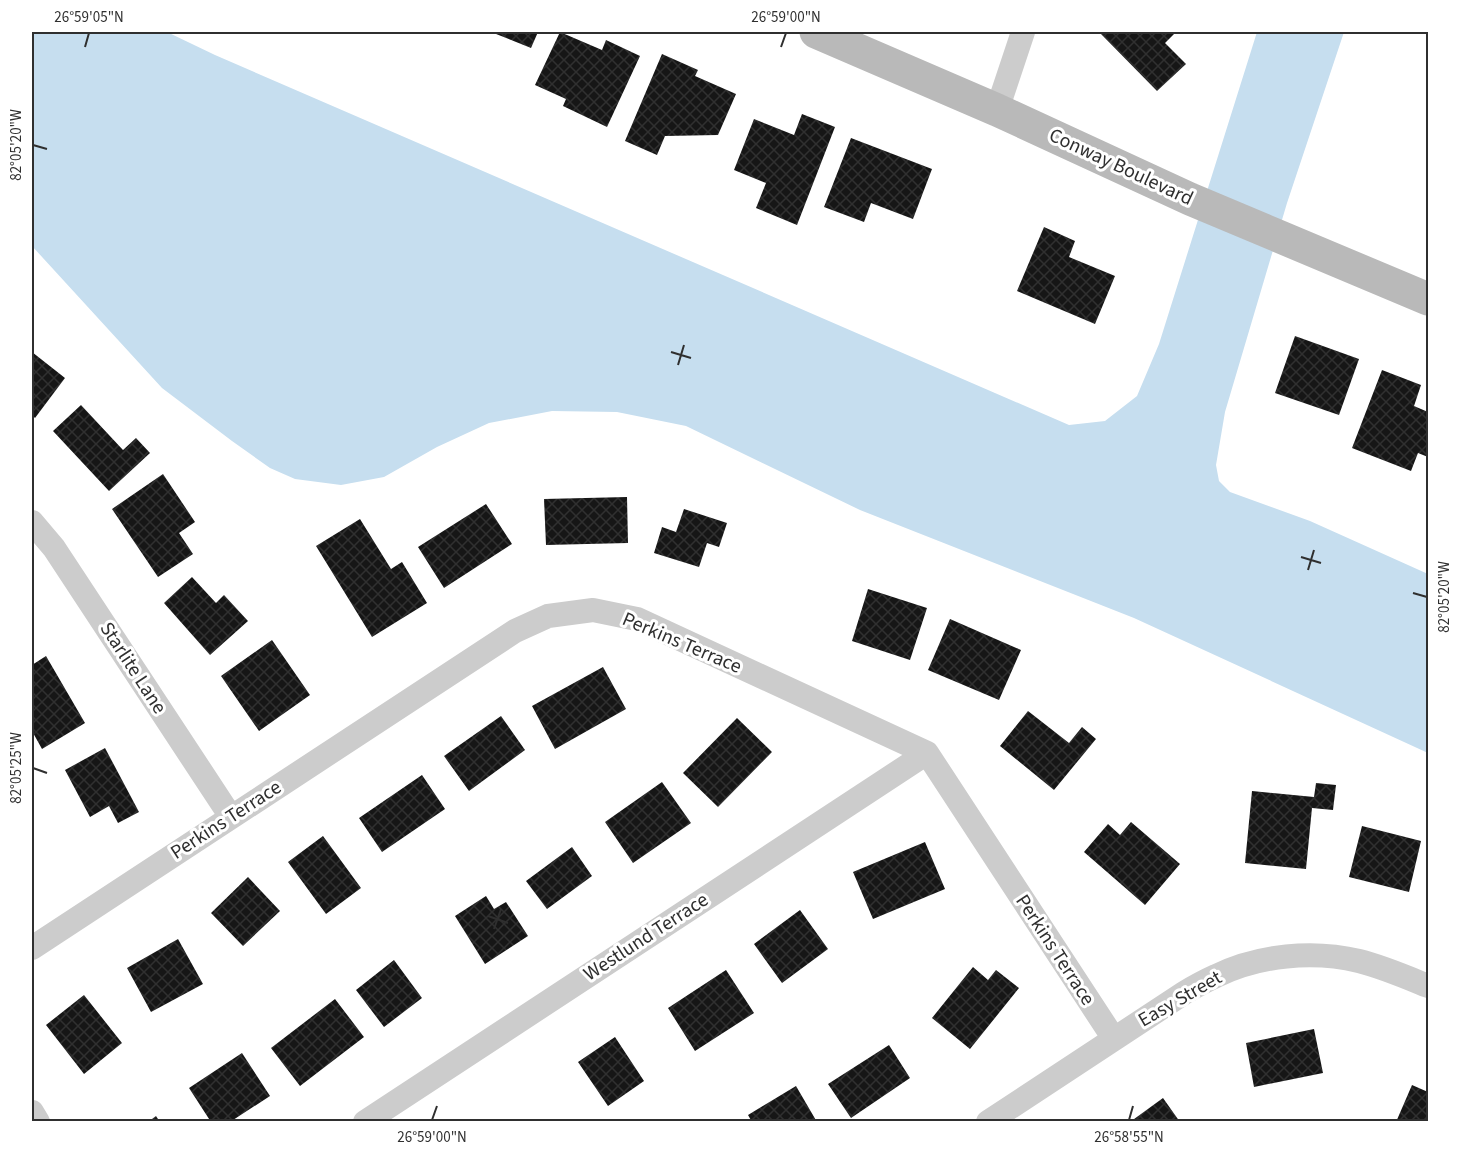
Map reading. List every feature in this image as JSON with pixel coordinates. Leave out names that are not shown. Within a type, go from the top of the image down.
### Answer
[{"type":"street","name":"Conway Boulevard","points":[[816,32],[997,110],[1190,199],[1428,299]]},
{"type":"street","points":[[997,110],[1023,32]]},
{"type":"street","name":"Starlite Lane","points":[[32,522],[54,548],[231,818]]},
{"type":"street","name":"Perkins Terrace","points":[[32,948],[515,631],[548,616],[593,610],[637,620],[927,753],[1114,1039]]},
{"type":"street","name":"Westlund Terrace","points":[[365,1122],[927,753]]},
{"type":"street","name":"Easy Street","points":[[988,1122],[1184,993],[1217,975],[1251,963],[1287,957],[1323,956],[1358,961],[1393,971],[1428,986]]},
{"type":"street","points":[[32,1112],[38,1122]]},
{"type":"water","points":[[32,32],[167,32],[215,55],[1069,425],[1105,421],[1137,396],[1159,344],[1257,32],[1344,32],[1287,203],[1225,412],[1216,465],[1219,481],[1230,492],[1310,521],[1428,574],[1428,753],[1134,618],[860,510],[686,426],[617,412],[552,411],[489,423],[437,447],[384,477],[341,485],[295,479],[270,468],[162,388],[32,246]]},
{"type":"building","points":[[491,32],[538,32],[531,48]]},
{"type":"building","points":[[560,32],[602,50],[606,40],[640,56],[607,127],[563,106],[566,99],[535,85]]},
{"type":"building","points":[[1104,32],[1173,32],[1175,33],[1165,43],[1186,64],[1157,91],[1101,34]]},
{"type":"building","points":[[662,54],[698,70],[695,76],[736,94],[718,135],[665,136],[657,155],[625,141]]},
{"type":"building","points":[[802,114],[835,127],[797,225],[756,208],[766,183],[734,170],[754,119],[794,135]]},
{"type":"building","points":[[851,138],[932,169],[913,219],[871,203],[864,222],[824,207]]},
{"type":"building","points":[[1044,227],[1075,241],[1069,257],[1115,276],[1095,324],[1017,291]]},
{"type":"building","points":[[1295,336],[1359,359],[1339,415],[1275,393]]},
{"type":"building","points":[[32,352],[65,378],[35,418],[32,415]]},
{"type":"building","points":[[1382,370],[1421,385],[1414,406],[1428,412],[1428,457],[1418,453],[1411,471],[1352,448]]},
{"type":"building","points":[[81,405],[123,450],[136,438],[150,453],[109,491],[53,431]]},
{"type":"building","points":[[163,474],[195,522],[179,533],[193,554],[158,577],[112,509]]},
{"type":"building","points":[[627,497],[628,543],[546,545],[544,499]]},
{"type":"building","points":[[486,504],[512,544],[444,588],[418,547]]},
{"type":"building","points":[[684,509],[727,523],[719,547],[707,543],[699,567],[654,553],[662,527],[676,532]]},
{"type":"building","points":[[360,519],[391,569],[402,562],[427,603],[372,637],[316,546]]},
{"type":"building","points":[[192,577],[216,603],[224,595],[248,621],[210,655],[164,603]]},
{"type":"building","points":[[868,589],[927,608],[910,660],[852,641]]},
{"type":"building","points":[[950,619],[1021,650],[999,700],[928,670]]},
{"type":"building","points":[[272,640],[310,695],[259,731],[221,676]]},
{"type":"building","points":[[46,656],[85,723],[42,749],[32,731],[32,665]]},
{"type":"building","points":[[603,667],[626,709],[555,749],[532,706]]},
{"type":"building","points":[[1028,711],[1069,743],[1082,727],[1096,739],[1054,790],[1000,746]]},
{"type":"building","points":[[501,716],[525,750],[469,791],[444,756]]},
{"type":"building","points":[[737,718],[772,752],[718,807],[683,773]]},
{"type":"building","points":[[105,748],[139,812],[118,823],[109,806],[90,817],[65,770]]},
{"type":"building","points":[[422,775],[445,809],[382,852],[359,818]]},
{"type":"building","points":[[662,782],[691,823],[633,863],[605,822]]},
{"type":"building","points":[[1316,783],[1336,785],[1333,810],[1312,808],[1306,869],[1245,863],[1252,791],[1314,797]]},
{"type":"building","points":[[1131,822],[1180,864],[1145,905],[1084,852],[1108,824],[1120,835]]},
{"type":"building","points":[[1362,826],[1421,841],[1409,892],[1349,877]]},
{"type":"building","points":[[323,836],[361,888],[326,914],[288,862]]},
{"type":"building","points":[[925,842],[945,889],[873,919],[853,872]]},
{"type":"building","points":[[572,847],[592,876],[547,909],[526,881]]},
{"type":"building","points":[[248,877],[280,911],[243,946],[211,913]]},
{"type":"building","points":[[486,896],[494,909],[506,902],[528,936],[485,964],[455,916]]},
{"type":"building","points":[[800,910],[828,949],[782,983],[754,944]]},
{"type":"building","points":[[178,939],[203,984],[151,1012],[127,968]]},
{"type":"building","points":[[394,960],[422,998],[384,1027],[356,990]]},
{"type":"building","points":[[973,967],[988,980],[996,970],[1019,988],[970,1049],[932,1018]]},
{"type":"building","points":[[726,970],[754,1013],[695,1051],[668,1008]]},
{"type":"building","points":[[84,995],[122,1043],[84,1074],[46,1025]]},
{"type":"building","points":[[335,999],[364,1037],[300,1086],[271,1048]]},
{"type":"building","points":[[1314,1029],[1323,1073],[1254,1087],[1246,1043]]},
{"type":"building","points":[[615,1037],[644,1081],[608,1106],[578,1062]]},
{"type":"building","points":[[889,1045],[910,1078],[851,1118],[828,1084]]},
{"type":"building","points":[[242,1053],[270,1096],[230,1122],[211,1122],[189,1088]]},
{"type":"building","points":[[1412,1085],[1428,1092],[1428,1122],[1396,1122]]},
{"type":"building","points":[[796,1086],[817,1122],[752,1122],[748,1115]]},
{"type":"building","points":[[1163,1098],[1180,1122],[1130,1122]]},
{"type":"building","points":[[156,1116],[160,1122],[148,1122]]}]
